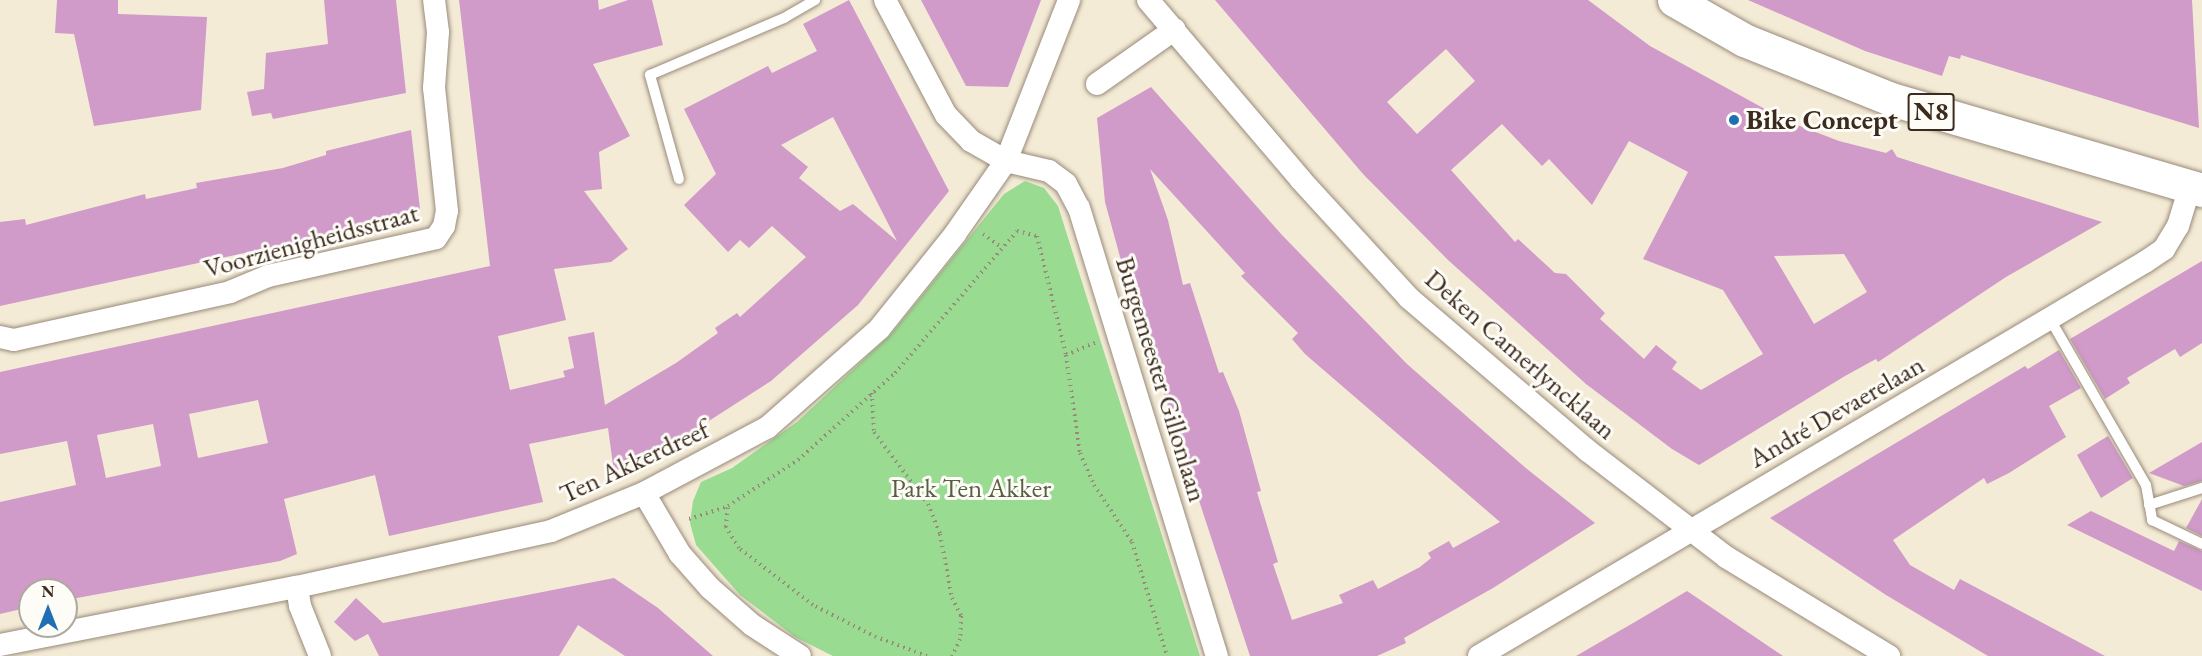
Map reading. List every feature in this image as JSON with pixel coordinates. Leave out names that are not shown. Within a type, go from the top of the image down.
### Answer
[{"type":"main road","name":"N8","points":[[1674,0],[1744,40],[1891,99],[2196,189]]},
{"type":"street","name":"Voorzienigheidsstraat","points":[[0,338],[14,340],[230,292],[268,276],[436,238],[444,226],[447,211],[434,88],[438,32],[434,0]]},
{"type":"street","name":"Burgemeester Gillonlaan","points":[[885,0],[946,115],[971,141],[1006,161],[1049,171],[1066,184],[1080,208],[1217,656]]},
{"type":"street","name":"Ten Akkerdreef","points":[[0,645],[297,586],[551,531],[644,493],[768,427],[879,329],[955,234],[1006,161],[1069,0]]},
{"type":"street","name":"Deken Camerlyncklaan","points":[[1148,0],[1263,137],[1409,298],[1588,451],[1726,557],[1889,656]]},
{"type":"street","points":[[1096,84],[1174,29]]},
{"type":"street","name":"André Devaerelaan","points":[[1479,656],[1690,529],[2050,319],[2164,249],[2196,189]]},
{"type":"street","points":[[644,493],[658,523],[710,588],[752,625],[800,656]]},
{"type":"street","points":[[297,586],[300,606],[320,656]]},
{"type":"lane","points":[[679,179],[650,75],[784,18],[815,0]]},
{"type":"lane","points":[[2050,319],[2146,485],[2152,520],[2202,544]]},
{"type":"lane","points":[[2149,505],[2202,488]]},
{"type":"path","points":[[658,523],[705,517],[728,506],[798,460],[895,373],[1017,231],[1037,236],[1066,355],[1080,453],[1094,485],[1132,542],[1167,656]]},
{"type":"path","points":[[872,393],[874,432],[928,504],[940,534],[952,598],[961,616],[960,639],[952,656]]},
{"type":"path","points":[[728,506],[726,527],[739,548],[813,605],[876,637],[927,656]]},
{"type":"green space","name":"Park Ten Akker","points":[[1025,181],[1044,188],[1058,206],[1200,656],[833,656],[795,637],[740,595],[696,545],[690,523],[693,501],[701,482],[732,468],[797,422],[891,334],[1004,194]]},
{"type":"building","points":[[57,0],[118,0],[118,14],[207,17],[201,110],[94,126],[74,34],[55,33]]},
{"type":"building","points":[[324,0],[396,0],[406,93],[273,119],[271,113],[252,116],[247,92],[264,89],[266,53],[328,44]]},
{"type":"building","points":[[459,0],[598,0],[599,10],[628,0],[652,0],[663,45],[593,64],[630,136],[599,152],[602,189],[584,191],[628,249],[611,262],[554,269],[566,320],[498,336],[510,390],[565,377],[563,371],[574,368],[568,337],[594,332],[605,405],[676,363],[718,333],[715,328],[737,313],[740,317],[806,257],[772,226],[749,248],[740,240],[728,252],[684,205],[716,174],[684,109],[768,66],[772,73],[817,51],[803,24],[849,0],[949,191],[858,305],[771,381],[670,446],[614,472],[608,428],[529,444],[543,502],[389,536],[375,475],[284,499],[297,554],[280,561],[78,598],[78,578],[18,578],[18,610],[0,614],[0,502],[76,485],[67,441],[0,454],[0,372],[490,266]],"holes":[[[833,117],[897,241],[853,204],[840,211],[799,178],[808,167],[781,145]],[[258,400],[268,443],[198,458],[189,414]],[[153,424],[161,466],[106,478],[97,435]]]},
{"type":"building","points":[[921,0],[1041,0],[1008,87],[966,86]]},
{"type":"building","points":[[1215,0],[1588,0],[1650,46],[1787,121],[1839,141],[1886,153],[1892,149],[1897,157],[2102,222],[2006,277],[1878,362],[1876,359],[1845,376],[1699,465],[1672,449],[1586,384],[1448,260],[1363,174]],"holes":[[[1446,49],[1475,81],[1417,134],[1387,102]],[[1502,124],[1542,166],[1549,159],[1592,205],[1629,141],[1688,172],[1643,259],[1723,290],[1763,354],[1701,390],[1672,369],[1677,362],[1656,345],[1644,359],[1600,319],[1605,313],[1566,274],[1555,273],[1518,239],[1515,242],[1451,170]],[[1844,254],[1867,292],[1814,324],[1774,256]]]},
{"type":"building","points":[[1748,0],[2192,0],[2199,128],[1961,55],[1960,59],[1949,56],[1942,76],[1865,51]]},
{"type":"building","points":[[1151,87],[1282,235],[1407,364],[1527,469],[1595,523],[1493,588],[1404,638],[1406,643],[1377,656],[1250,656],[1125,275],[1105,202],[1097,118]],"holes":[[[1150,169],[1245,273],[1241,276],[1298,333],[1292,339],[1305,354],[1500,522],[1453,548],[1449,541],[1428,553],[1431,558],[1420,567],[1378,589],[1373,580],[1339,595],[1343,603],[1292,620],[1273,564],[1278,562],[1257,492],[1261,491],[1239,411],[1223,372],[1219,373],[1190,283],[1183,285],[1168,220]]]},
{"type":"building","points":[[411,130],[420,209],[415,216],[0,306],[0,222],[25,219],[26,225],[145,194],[146,199],[197,188],[196,183],[283,168],[326,155],[326,151]]},
{"type":"building","points":[[2202,261],[2202,343],[2180,357],[2175,349],[2127,378],[2130,383],[2105,399],[2070,339]]},
{"type":"building","points":[[2059,350],[2081,388],[2049,406],[2066,437],[1987,484],[1984,478],[1893,540],[1910,565],[1954,590],[1960,579],[2105,656],[1988,656],[1886,595],[1770,518],[2025,366],[2028,369]]},
{"type":"building","points":[[2108,436],[2133,478],[2101,498],[2077,455]]},
{"type":"building","points":[[2202,442],[2202,481],[2184,486],[2149,473]]},
{"type":"building","points":[[2202,499],[2202,536],[2186,528]]},
{"type":"building","points":[[2091,511],[2174,551],[2179,541],[2202,551],[2202,591],[2067,525]]},
{"type":"building","points":[[614,578],[658,608],[713,656],[625,656],[578,625],[559,656],[379,656],[368,634],[355,641],[334,622],[356,598],[383,623]]},
{"type":"building","points":[[1687,591],[1783,656],[1576,656],[1640,619]]},
{"type":"place","name":"Bike Concept","points":[[1734,120]]}]
